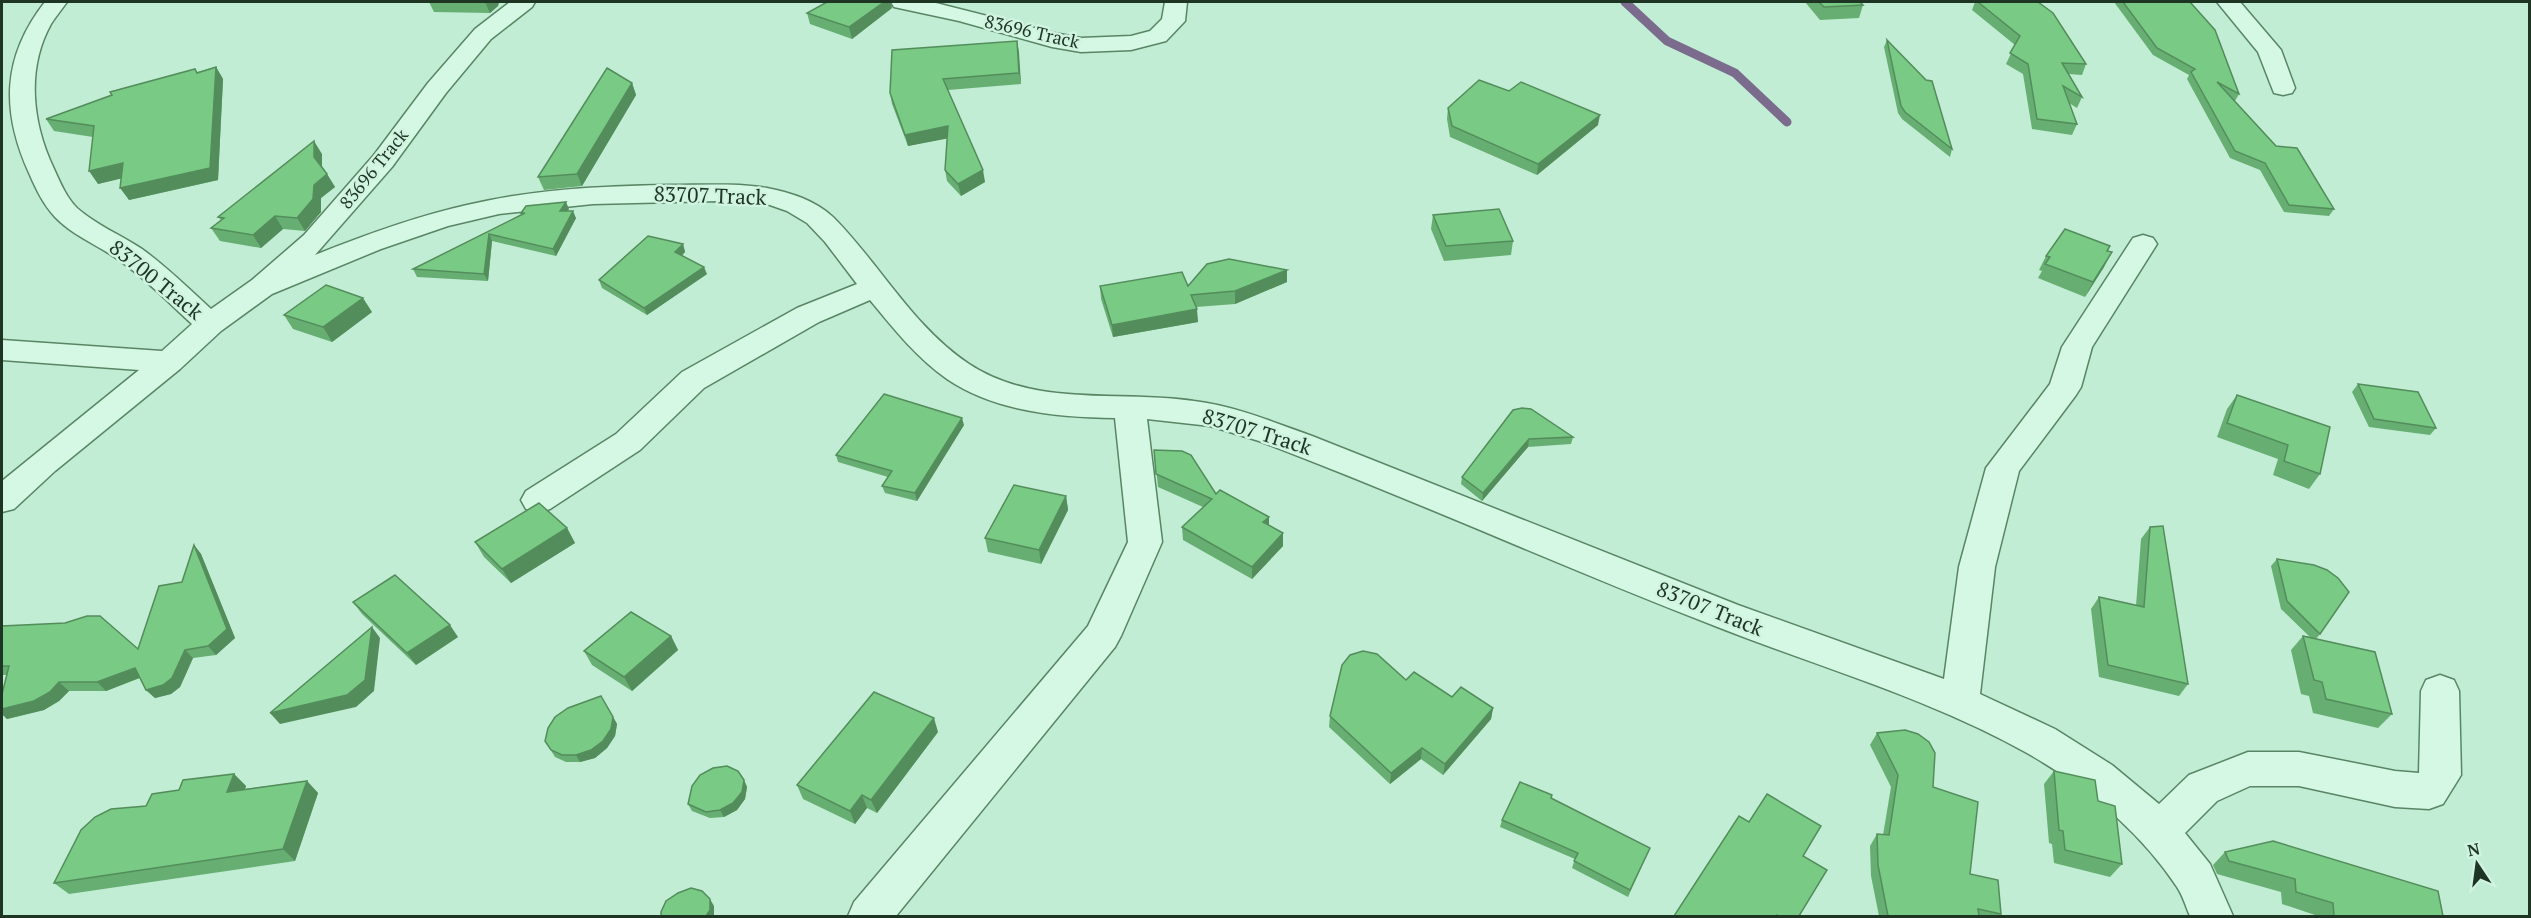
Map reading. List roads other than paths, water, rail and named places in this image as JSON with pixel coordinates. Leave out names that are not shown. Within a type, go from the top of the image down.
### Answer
[{"type":"street","name":"83700 Track","points":[[2,500],[43,463],[169,362],[210,324],[133,256],[77,222],[59,204],[35,160],[20,96],[31,40],[45,13],[56,2]]},
{"type":"street","name":"83696 Track","points":[[210,324],[262,288],[314,241],[383,161],[437,88],[483,34],[524,2]]},
{"type":"street","name":"83696 Track","points":[[902,2],[963,15],[1025,34],[1081,45],[1131,43],[1158,36],[1173,21],[1176,2]]},
{"type":"street","points":[[2228,2],[2269,50],[2283,88]]},
{"type":"street","name":"83707 Track","points":[[262,288],[388,237],[440,220],[536,201],[615,194],[706,193],[761,196],[786,201],[810,213],[835,236],[875,287],[941,359],[972,380],[1015,397],[1066,406],[1183,410],[1235,422],[1300,444],[1795,643],[1960,700],[2016,727],[2091,773],[2123,797],[2160,831],[2193,876],[2211,916]]},
{"type":"street","points":[[1960,700],[1977,567],[2002,468],[2065,387],[2077,347],[2143,244]]},
{"type":"street","points":[[538,500],[628,442],[693,380],[808,315],[875,287]]},
{"type":"street","points":[[2,350],[169,362]]},
{"type":"street","points":[[869,916],[1102,636],[1136,568],[1145,542],[1130,407]]},
{"type":"street","points":[[2160,831],[2204,788],[2248,769],[2299,768],[2395,789],[2428,791],[2441,775],[2440,691]]},
{"type":"waterway","points":[[1625,2],[1667,41],[1735,73],[1787,122]]}]
